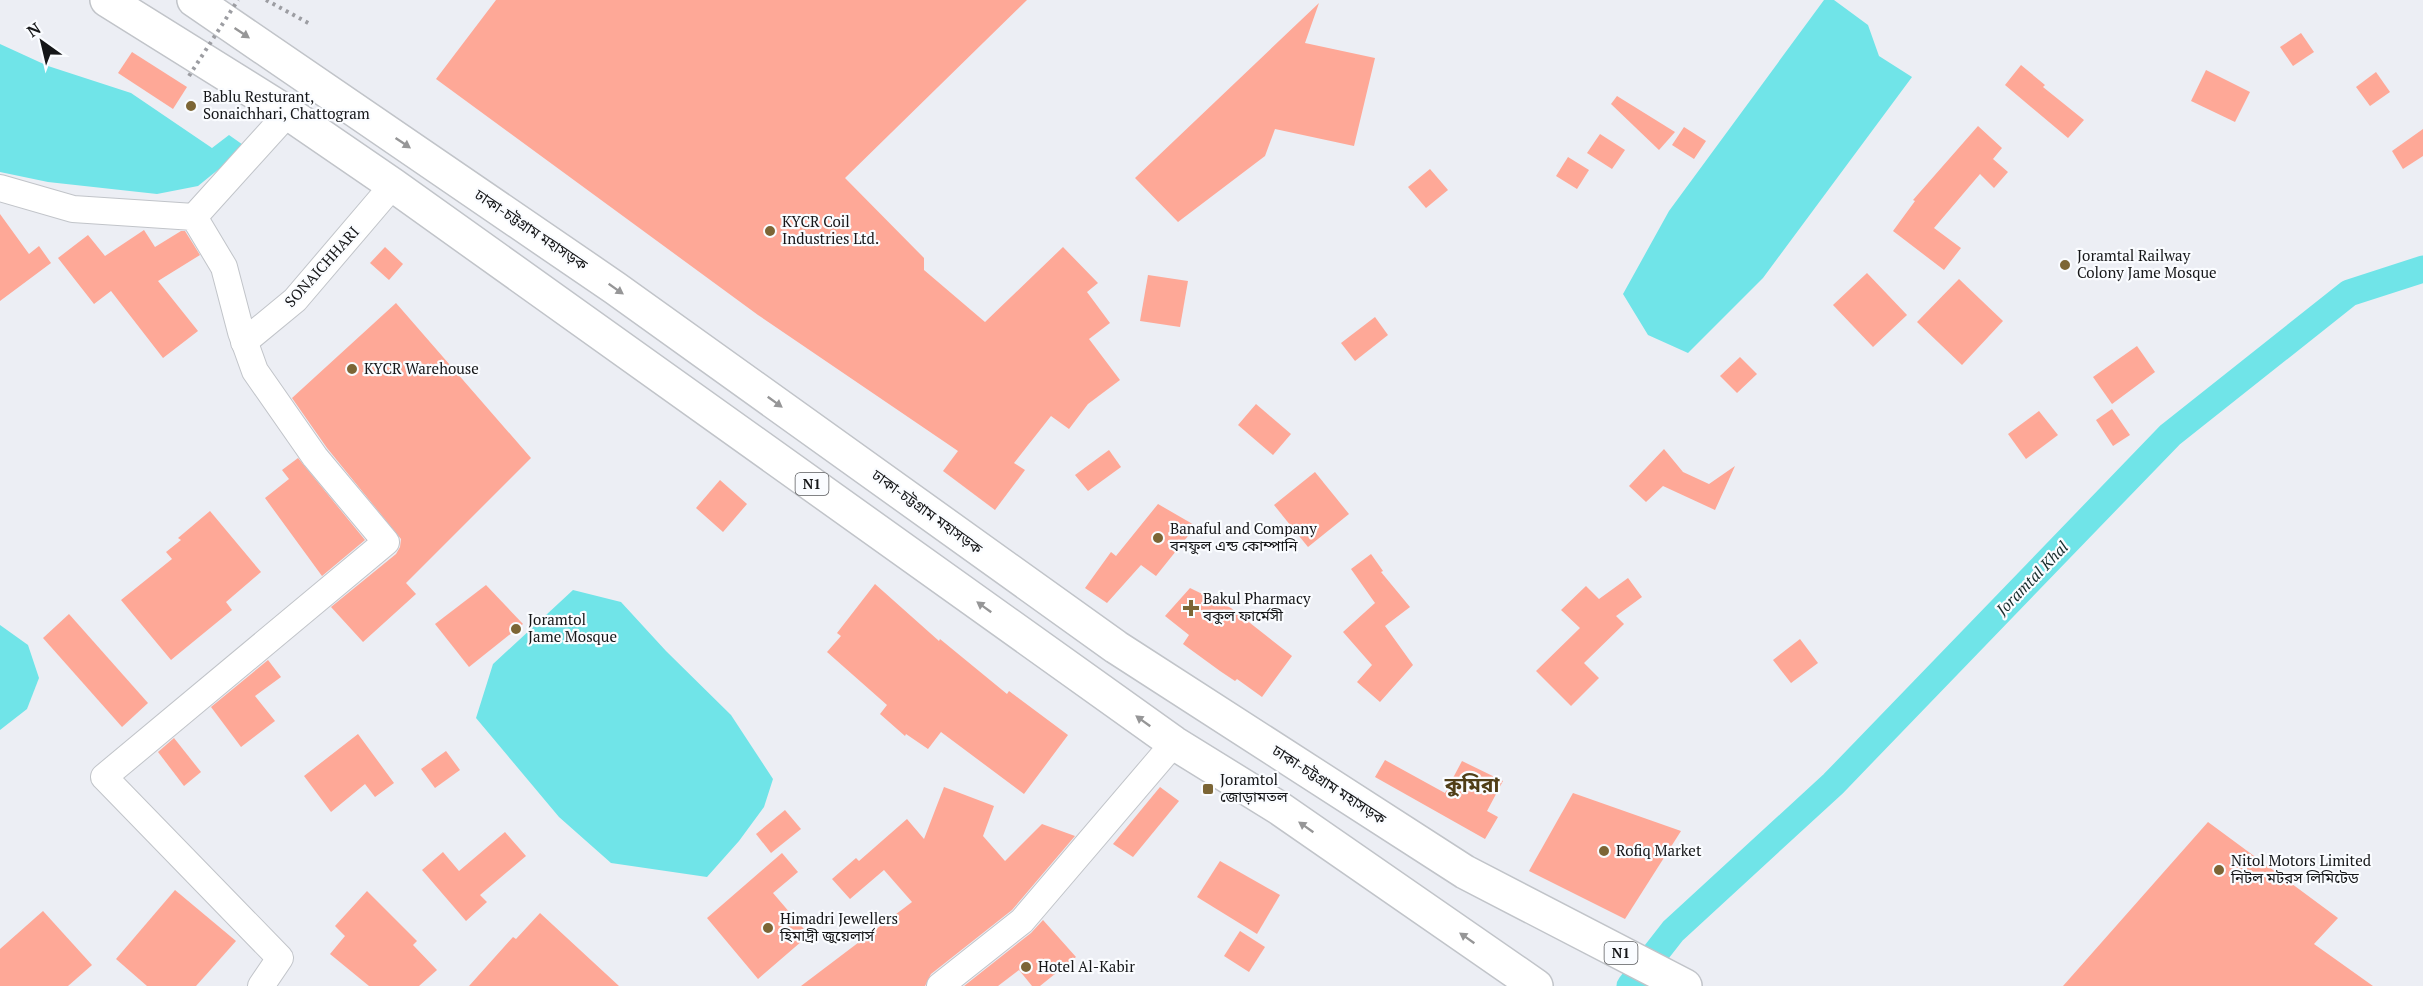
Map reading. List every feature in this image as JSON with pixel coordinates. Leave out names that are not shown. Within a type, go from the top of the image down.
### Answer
[{"type":"highway","name":"N1","points":[[107,0],[288,113],[393,185],[1174,743],[1279,808],[1525,979]]},
{"type":"highway","name":"ঢাকা-চট্টগ্রাম মহাসড়ক","points":[[194,0],[615,288],[1116,647],[1465,872],[1684,986]]},
{"type":"street","points":[[194,217],[288,113]]},
{"type":"street","name":"SONAICHHARI","points":[[244,342],[295,300],[393,185]]},
{"type":"street","points":[[0,188],[73,209],[194,217]]},
{"type":"street","points":[[194,217],[224,267],[244,342],[255,371],[315,457],[386,542],[104,777],[280,958],[261,986]]},
{"type":"street","points":[[940,986],[1022,921],[1174,743]]},
{"type":"path","points":[[189,76],[238,0]]},
{"type":"path","points":[[266,0],[312,24]]},
{"type":"water","points":[[1824,0],[1834,0],[1868,25],[1879,56],[1912,77],[1763,278],[1688,353],[1648,335],[1623,294],[1669,211]]},
{"type":"water","points":[[0,44],[48,66],[131,93],[212,148],[229,135],[246,147],[198,186],[157,194],[48,182],[0,172]]},
{"type":"water","points":[[573,590],[621,602],[666,651],[731,715],[773,779],[764,807],[739,841],[707,877],[611,863],[559,817],[476,718],[493,664]]},
{"type":"water","points":[[0,625],[28,645],[39,678],[27,709],[0,730]]},
{"type":"building","name":"KYCR Coil Industries Ltd.","points":[[496,0],[1027,0],[845,178],[924,258],[924,270],[985,322],[1063,247],[1098,283],[1087,292],[1110,323],[1089,339],[1120,380],[1088,404],[1069,429],[1051,416],[1014,463],[1025,470],[995,510],[943,471],[958,451],[758,315],[436,79]]},
{"type":"building","points":[[1319,3],[1305,43],[1375,58],[1354,146],[1275,129],[1265,156],[1178,222],[1135,178]]},
{"type":"building","points":[[2301,33],[2314,52],[2293,66],[2280,47]]},
{"type":"building","points":[[132,52],[187,87],[173,109],[118,73]]},
{"type":"building","points":[[2021,65],[2045,85],[2043,87],[2084,120],[2068,138],[2005,85]]},
{"type":"building","points":[[2206,70],[2250,92],[2235,122],[2191,101]]},
{"type":"building","points":[[2376,72],[2390,92],[2370,106],[2356,87]]},
{"type":"building","points":[[1617,96],[1675,132],[1659,150],[1611,104]]},
{"type":"building","points":[[1978,126],[2002,148],[1993,159],[2008,172],[1994,188],[1980,174],[1934,228],[1961,248],[1944,270],[1893,231],[1915,201],[1913,200]]},
{"type":"building","points":[[1684,127],[1706,141],[1694,159],[1672,145]]},
{"type":"building","points":[[2423,129],[2423,156],[2403,169],[2392,151]]},
{"type":"building","points":[[1600,134],[1625,150],[1612,169],[1587,153]]},
{"type":"building","points":[[1568,157],[1589,170],[1577,189],[1556,176]]},
{"type":"building","points":[[1430,169],[1448,190],[1426,208],[1408,187]]},
{"type":"building","points":[[0,214],[29,254],[39,246],[51,263],[0,301]]},
{"type":"building","points":[[144,230],[155,247],[181,231],[185,231],[200,255],[158,281],[198,331],[163,358],[111,291],[94,304],[58,258],[88,235],[105,256]]},
{"type":"building","points":[[385,247],[403,264],[389,280],[370,263]]},
{"type":"building","points":[[1867,273],[1907,315],[1873,347],[1833,305]]},
{"type":"building","points":[[1148,275],[1188,281],[1180,327],[1140,321]]},
{"type":"building","points":[[1959,279],[2003,321],[1962,365],[1917,322]]},
{"type":"building","points":[[396,303],[531,458],[406,583],[416,594],[363,642],[331,607],[396,554],[401,539],[327,448],[292,398]]},
{"type":"building","points":[[1375,317],[1388,335],[1355,361],[1341,343]]},
{"type":"building","points":[[2137,346],[2155,372],[2112,404],[2093,377]]},
{"type":"building","points":[[1740,357],[1757,374],[1737,393],[1720,376]]},
{"type":"building","points":[[1256,404],[1291,434],[1273,455],[1238,425]]},
{"type":"building","points":[[2112,409],[2130,435],[2113,446],[2096,420]]},
{"type":"building","points":[[2039,411],[2058,435],[2026,459],[2008,434]]},
{"type":"building","points":[[1664,449],[1683,472],[1709,484],[1735,466],[1715,510],[1663,486],[1646,502],[1629,486]]},
{"type":"building","points":[[1109,450],[1121,467],[1088,491],[1075,475]]},
{"type":"building","points":[[298,458],[365,540],[322,576],[265,498],[289,479],[282,470]]},
{"type":"building","points":[[1315,472],[1349,514],[1308,547],[1274,505]]},
{"type":"building","points":[[720,480],[747,504],[723,532],[696,508]]},
{"type":"building","name":"Banaful and Company বনফুল এন্ড কোম্পানি","points":[[1158,504],[1196,526],[1156,576],[1141,565],[1107,603],[1085,588],[1111,552],[1116,556]]},
{"type":"building","points":[[210,511],[261,572],[226,602],[232,610],[171,660],[121,600],[172,559],[166,552],[181,540],[178,538]]},
{"type":"building","points":[[1371,554],[1383,571],[1381,572],[1410,607],[1385,626],[1413,665],[1380,702],[1357,682],[1372,665],[1343,632],[1375,603],[1351,569]]},
{"type":"building","points":[[1628,578],[1642,597],[1616,616],[1624,624],[1584,663],[1599,678],[1571,706],[1536,671],[1580,628],[1561,610],[1586,586],[1599,599]]},
{"type":"building","points":[[875,584],[939,641],[940,639],[1007,694],[1009,691],[1068,735],[1024,794],[941,732],[928,749],[906,734],[905,736],[880,714],[887,705],[827,652],[841,636],[837,633]]},
{"type":"building","points":[[486,585],[523,624],[469,667],[435,624]]},
{"type":"building","points":[[1190,588],[1231,608],[1292,656],[1262,697],[1237,679],[1235,681],[1220,671],[1183,644],[1189,635],[1165,616]]},
{"type":"building","points":[[69,614],[148,703],[122,727],[43,638]]},
{"type":"building","points":[[1800,639],[1818,663],[1791,683],[1773,660]]},
{"type":"building","points":[[268,660],[281,677],[255,696],[275,721],[241,747],[211,707]]},
{"type":"building","points":[[358,734],[394,783],[375,797],[365,784],[331,812],[304,776]]},
{"type":"building","points":[[174,738],[201,772],[184,786],[158,752]]},
{"type":"building","points":[[446,751],[460,770],[435,788],[421,769]]},
{"type":"building","points":[[1385,760],[1445,793],[1462,761],[1503,781],[1487,811],[1498,817],[1485,839],[1375,777]]},
{"type":"building","points":[[944,787],[994,806],[983,836],[1005,861],[1042,824],[1075,836],[1012,910],[931,974],[925,986],[801,986],[912,902],[884,870],[850,899],[832,879],[856,858],[859,861],[907,819],[924,839]]},
{"type":"building","points":[[1160,787],[1179,801],[1133,857],[1113,844]]},
{"type":"building","name":"Rofiq Market","points":[[1573,793],[1681,831],[1625,919],[1529,871]]},
{"type":"building","points":[[785,810],[801,829],[771,853],[756,834]]},
{"type":"building","name":"Nitol Motors Limited নিটল মটরস লিমিটেড","points":[[2208,822],[2338,918],[2314,944],[2373,986],[2063,986]]},
{"type":"building","points":[[505,832],[526,856],[480,895],[487,902],[466,921],[422,870],[443,852],[459,871]]},
{"type":"building","points":[[782,853],[798,872],[773,893],[809,935],[758,979],[707,918]]},
{"type":"building","points":[[1220,861],[1280,895],[1257,934],[1197,897]]},
{"type":"building","points":[[175,890],[236,941],[196,986],[147,986],[116,959]]},
{"type":"building","points":[[367,891],[417,941],[413,945],[437,970],[419,986],[369,986],[330,954],[345,936],[335,926]]},
{"type":"building","points":[[43,911],[92,965],[68,986],[0,986],[0,949]]},
{"type":"building","points":[[540,913],[619,986],[469,986],[513,937],[516,939]]},
{"type":"building","points":[[1043,920],[1076,957],[1040,986],[1032,986],[1019,970],[998,986],[964,986],[1031,933]]},
{"type":"building","points":[[1240,931],[1265,947],[1249,972],[1224,956]]},
{"type":"waterway","name":"Joramtal Khal","points":[[1630,986],[1673,931],[1833,784],[2170,435],[2349,293],[2423,269]]},
{"type":"place","name":"Bablu Resturant, Sonaichhari, Chattogram","points":[[191,106]]},
{"type":"place","name":"KYCR Coil Industries Ltd.","points":[[770,231]]},
{"type":"place","name":"Joramtal Railway Colony Jame Mosque","points":[[2065,265]]},
{"type":"place","name":"KYCR Warehouse","points":[[352,369]]},
{"type":"place","name":"Banaful and Company বনফুল এন্ড কোম্পানি","points":[[1158,538]]},
{"type":"place","name":"Bakul Pharmacy বকুল ফার্মেসী","points":[[1191,608]]},
{"type":"place","name":"Joramtol Jame Mosque","points":[[516,629]]},
{"type":"place","name":"Joramtol জোড়ামতল","points":[[1208,789]]},
{"type":"place","name":"Rofiq Market","points":[[1604,851]]},
{"type":"place","name":"Nitol Motors Limited নিটল মটরস লিমিটেড","points":[[2219,870]]},
{"type":"place","name":"Himadri Jewellers হিমাদ্রী জুয়েলার্স","points":[[768,928]]},
{"type":"place","name":"Hotel Al-Kabir","points":[[1026,967]]},
{"type":"district","name":"কুমিরা","points":[[1472,785]]}]
